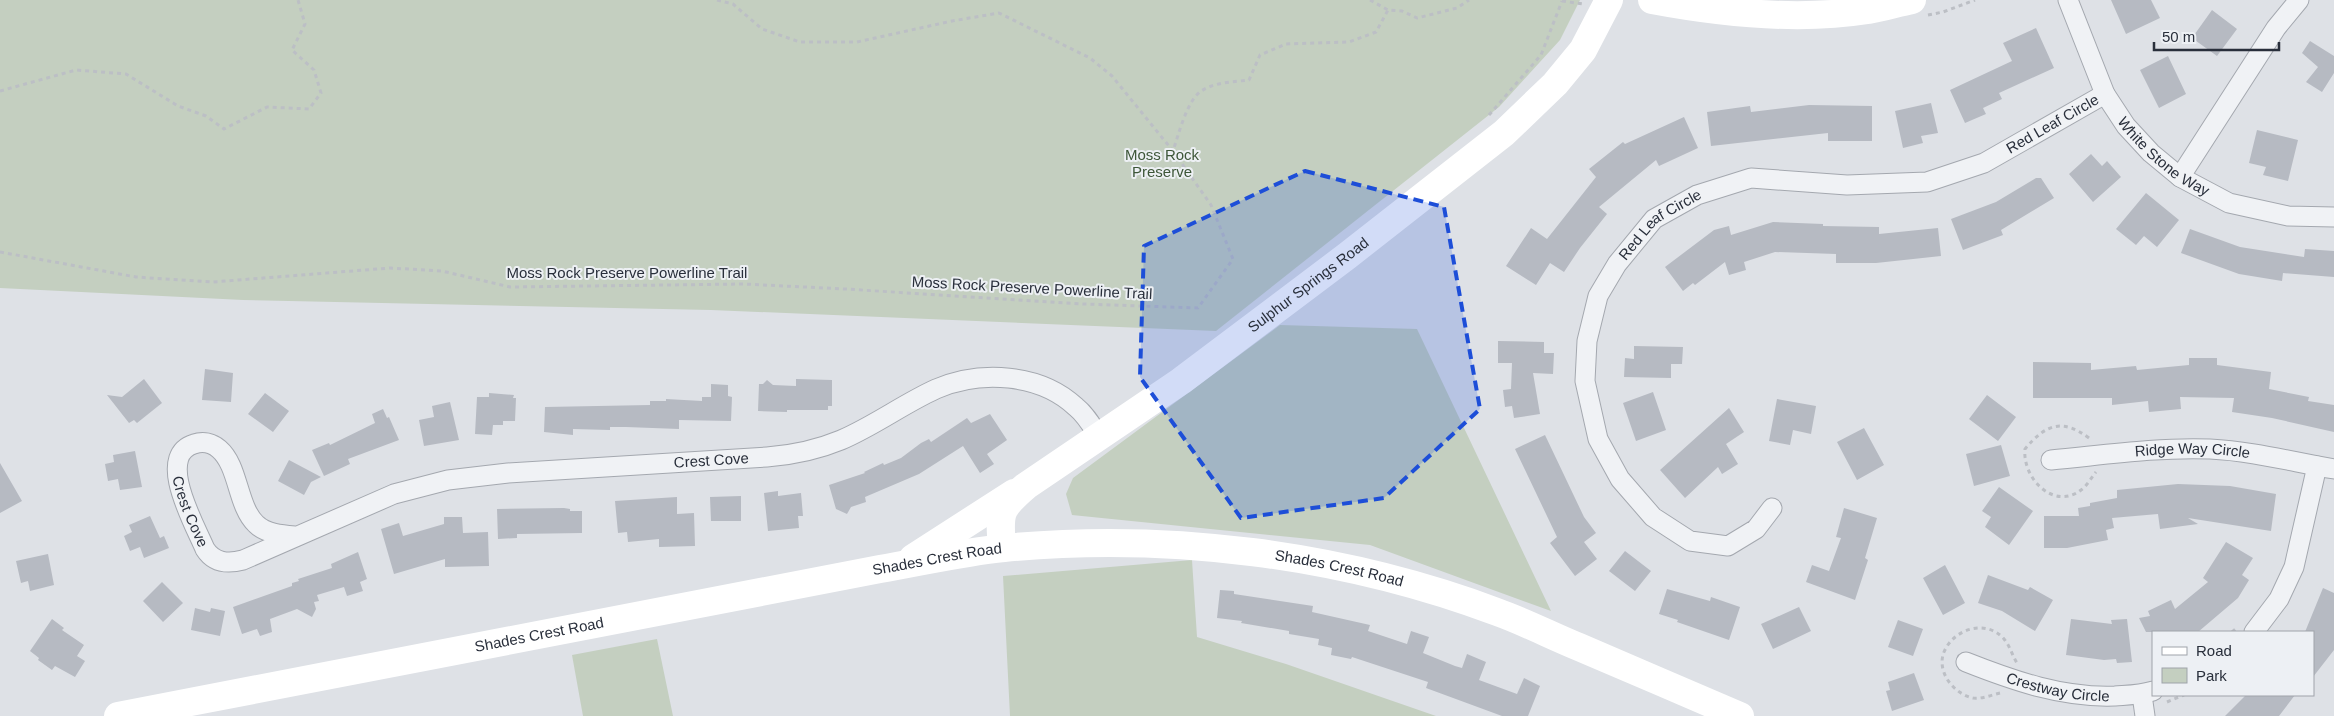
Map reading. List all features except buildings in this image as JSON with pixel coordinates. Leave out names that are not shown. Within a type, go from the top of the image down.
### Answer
[{"type":"street","name":"Sulphur Springs Road","points":[[1002,548],[999,522],[1005,503],[1026,486],[1181,381],[1254,327],[1504,133],[1556,84],[1583,50],[1609,0]]},
{"type":"street","points":[[1652,0],[1696,9],[1784,16],[1867,10],[1912,0]]},
{"type":"street","name":"White Stone Way","points":[[2068,0],[2105,94],[2126,126],[2151,153],[2180,177],[2228,203],[2288,216],[2334,217]]},
{"type":"street","points":[[2180,177],[2276,28],[2298,0]]},
{"type":"street","name":"Red Leaf Circle","points":[[1772,508],[1756,529],[1728,546],[1690,542],[1653,517],[1620,479],[1598,439],[1585,382],[1588,341],[1598,296],[1617,264],[1654,219],[1697,195],[1751,178],[1847,184],[1927,182],[1984,163],[2105,94]]},
{"type":"street","name":"Crest Cove","points":[[296,536],[274,533],[256,524],[246,508],[228,462],[220,450],[207,443],[200,443],[186,448],[181,453],[177,468],[179,486],[205,549],[214,558],[226,563],[243,560],[394,494],[456,479],[508,473],[767,457],[803,453],[842,440],[937,389],[978,378],[1008,378],[1027,381],[1048,388],[1077,407],[1099,437]]},
{"type":"street","name":"Ridge Way Circle","points":[[2051,460],[2166,449],[2210,449],[2238,452],[2326,468]]},
{"type":"street","points":[[2248,628],[2280,599],[2294,567],[2326,468]]},
{"type":"street","points":[[903,565],[1026,486]]},
{"type":"street","name":"Shades Crest Road","points":[[118,716],[903,565],[1002,548],[1072,543],[1175,544],[1295,559],[1372,575],[1497,612],[1740,716]]},
{"type":"street","name":"Crestway Circle","points":[[1966,662],[1999,675],[2059,693],[2098,697],[2152,697]]},
{"type":"street","points":[[2145,716],[2152,697]]},
{"type":"path","points":[[0,91],[76,70],[126,74],[178,106],[206,116],[224,129],[268,107],[309,109],[321,93],[314,70],[292,50],[305,24],[298,0]]},
{"type":"path","points":[[717,0],[733,4],[762,30],[800,42],[857,42],[952,21],[1000,13],[1090,58],[1112,76],[1174,151]]},
{"type":"path","points":[[1370,0],[1388,10],[1402,11],[1417,18],[1457,8],[1469,0]]},
{"type":"path","points":[[1483,121],[1541,56],[1562,1]]},
{"type":"path","points":[[1174,151],[1182,120],[1199,92],[1219,84],[1249,80],[1260,55],[1286,44],[1349,42],[1376,32],[1388,10]]},
{"type":"path","name":"Moss Rock Preserve Powerline Trail","points":[[0,252],[136,277],[212,282],[390,268],[442,272],[510,287],[744,284],[1084,304],[1198,308],[1233,259],[1211,205],[1174,151]]},
{"type":"path","points":[[2091,440],[2076,429],[2054,426],[2046,430],[2025,449],[2026,468],[2038,486],[2048,493],[2061,495],[2072,494],[2081,490],[2095,473],[2101,469]]},
{"type":"path","points":[[2152,697],[2168,696]]},
{"type":"highlighted area","points":[[1305,171],[1444,207],[1480,409],[1384,498],[1241,518],[1140,377],[1144,246]]},
{"type":"green space","name":"Moss Rock Preserve","points":[[0,0],[1580,0],[1560,40],[1499,107],[1216,331],[711,310],[243,300],[0,288]]},
{"type":"green space","points":[[1280,325],[1417,329],[1551,611],[1370,545],[1072,515],[1066,494],[1073,478]]},
{"type":"green space","points":[[1192,560],[1197,637],[1286,664],[1436,716],[1010,716],[1003,576]]},
{"type":"green space","points":[[657,639],[673,716],[583,716],[572,655]]}]
